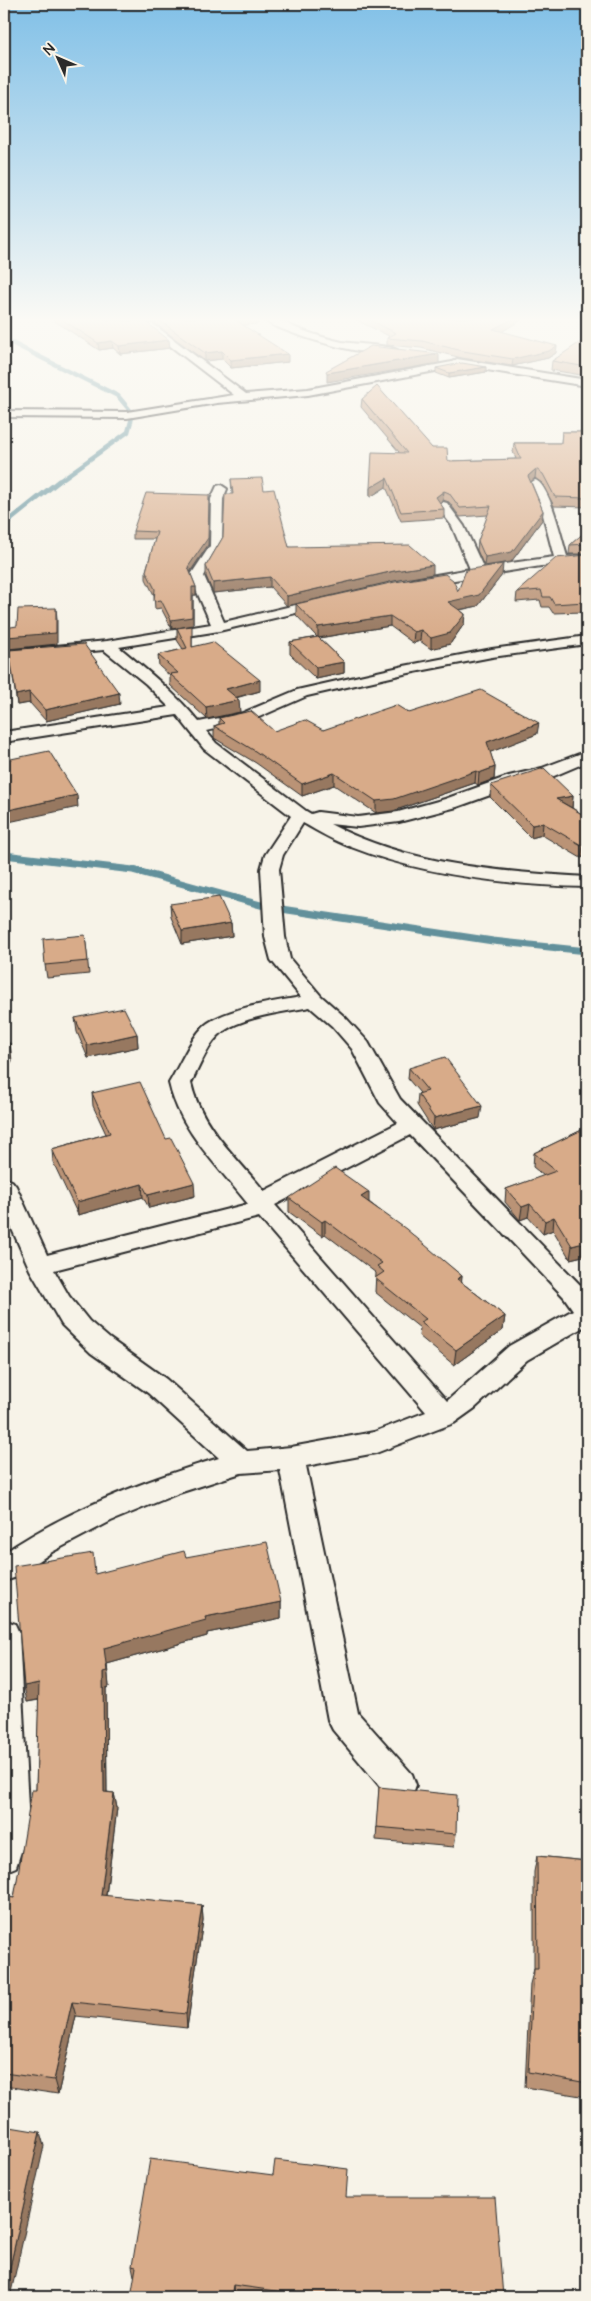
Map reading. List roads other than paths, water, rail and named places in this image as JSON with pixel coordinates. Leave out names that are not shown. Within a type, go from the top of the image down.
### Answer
[{"type":"street","points":[[404,585],[478,572],[576,563],[535,484]]},
{"type":"street","points":[[219,627],[197,576],[216,546],[217,499],[221,489]]},
{"type":"street","points":[[443,506],[458,526],[478,572]]},
{"type":"street","points":[[4,655],[108,645],[219,627],[339,599]]},
{"type":"street","points":[[195,728],[244,718],[302,693],[385,674],[492,653],[587,640]]},
{"type":"street","points":[[108,645],[152,681],[181,710],[210,746],[300,815],[357,844],[450,870],[542,880],[587,882]]},
{"type":"street","points":[[4,737],[181,710]]},
{"type":"street","points":[[300,815],[358,822],[399,817],[451,803],[515,780],[548,772],[587,756]]},
{"type":"street","points":[[4,1569],[42,1543],[101,1513],[172,1484],[241,1462],[291,1458],[376,1442],[445,1416],[466,1401],[518,1353],[587,1312],[573,1291],[391,1102],[361,1046],[339,1022],[314,1000],[281,960],[275,938],[270,868],[274,855],[300,815]]},
{"type":"street","points":[[314,1000],[262,1010],[227,1022],[211,1031],[180,1083],[181,1091],[192,1113],[262,1206],[445,1416]]},
{"type":"street","points":[[40,1265],[262,1206],[412,1125]]},
{"type":"street","points":[[4,1186],[52,1290],[72,1320],[98,1343],[156,1386],[216,1437],[241,1462]]},
{"type":"street","points":[[291,1458],[344,1720],[400,1785]]},
{"type":"street","points":[[4,1633],[12,1827],[4,1854]]},
{"type":"waterway","points":[[58,482],[128,432],[130,425]]},
{"type":"waterway","points":[[4,525],[59,481]]},
{"type":"waterway","points":[[4,855],[133,870],[268,907],[493,941],[587,951]]}]
